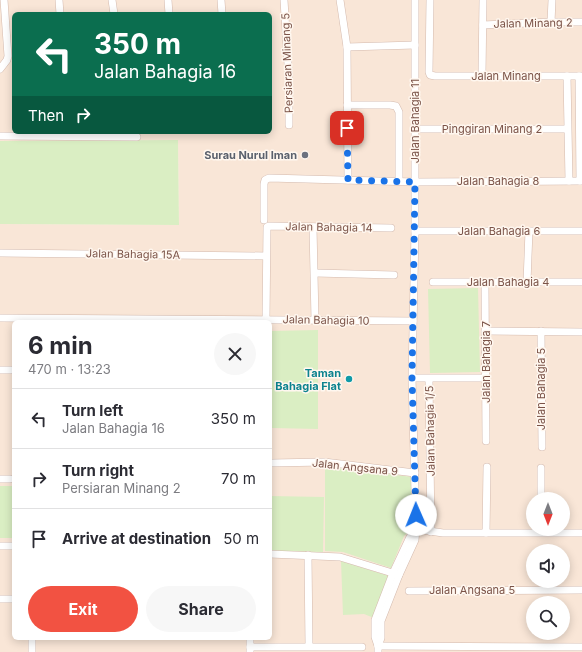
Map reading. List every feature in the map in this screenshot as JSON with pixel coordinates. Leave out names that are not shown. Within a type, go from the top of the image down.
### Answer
[{"type":"street","points":[[0,69],[7,60],[8,56],[4,0]]},
{"type":"street","points":[[59,0],[60,12]]},
{"type":"street","points":[[112,0],[114,12]]},
{"type":"street","points":[[168,0],[169,12]]},
{"type":"street","points":[[221,0],[222,12]]},
{"type":"street","name":"Persiaran Minang 5","points":[[285,0],[289,81],[289,125]]},
{"type":"street","points":[[340,0],[347,47],[348,180]]},
{"type":"street","name":"Jalan Bahagia 11","points":[[415,0],[416,129],[412,378],[416,529]]},
{"type":"street","name":"Jalan Minang","points":[[430,0],[430,75],[581,76]]},
{"type":"street","points":[[482,75],[483,0]]},
{"type":"street","points":[[552,0],[552,22]]},
{"type":"street","name":"Jalan Minang 2","points":[[483,25],[582,22]]},
{"type":"street","points":[[6,24],[12,23]]},
{"type":"street","points":[[347,47],[415,45]]},
{"type":"street","points":[[566,76],[569,181]]},
{"type":"street","points":[[581,76],[581,181]]},
{"type":"street","points":[[347,105],[396,106],[399,112],[399,181]]},
{"type":"street","name":"Pinggiran Minang 2","points":[[416,129],[567,128]]},
{"type":"street","points":[[0,136],[68,134],[137,137]]},
{"type":"street","name":"Jalan Bahagia 8","points":[[265,224],[265,180],[269,178],[415,182],[581,181]]},
{"type":"street","points":[[265,224],[266,320]]},
{"type":"street","name":"Jalan Bahagia 14","points":[[265,224],[269,226],[392,228]]},
{"type":"street","points":[[313,227],[315,320]]},
{"type":"street","name":"Jalan Bahagia 6","points":[[415,231],[582,231]]},
{"type":"street","points":[[527,282],[529,231]]},
{"type":"street","name":"Jalan Bahagia 15A","points":[[0,252],[266,256]]},
{"type":"street","points":[[314,273],[394,275]]},
{"type":"street","name":"Jalan Bahagia 4","points":[[433,282],[582,282]]},
{"type":"street","name":"Jalan Bahagia 7","points":[[485,282],[486,441]]},
{"type":"street","name":"Jalan Bahagia 10","points":[[0,318],[23,320],[93,320]]},
{"type":"street","name":"Jalan Bahagia 10","points":[[266,320],[413,321]]},
{"type":"street","points":[[486,331],[582,332]]},
{"type":"street","name":"Jalan Bahagia 5","points":[[541,331],[542,447]]},
{"type":"street","points":[[0,370],[11,370]]},
{"type":"street","points":[[412,378],[486,378]]},
{"type":"street","name":"Jalan Bahagia 1/5","points":[[429,378],[431,532]]},
{"type":"street","name":"Jalan Angsana 9","points":[[272,463],[324,462],[415,473]]},
{"type":"street","points":[[486,533],[487,467]]},
{"type":"street","points":[[541,468],[541,492]]},
{"type":"street","points":[[0,479],[10,479]]},
{"type":"street","points":[[526,532],[486,533],[431,532],[416,529],[410,538],[396,574],[375,620],[375,637],[378,649],[486,650],[582,647]]},
{"type":"street","points":[[570,532],[582,533]]},
{"type":"street","points":[[0,546],[12,546]]},
{"type":"street","points":[[272,554],[340,557],[396,574]]},
{"type":"street","points":[[308,556],[309,646]]},
{"type":"street","name":"Jalan Angsana 5","points":[[410,591],[582,590]]},
{"type":"street","points":[[0,599],[12,599]]},
{"type":"street","points":[[32,640],[32,652]]},
{"type":"street","points":[[250,650],[309,646],[362,646]]},
{"type":"shaded area","points":[[0,0],[582,0],[582,652],[0,652],[0,224],[179,225],[178,140],[0,141]]},
{"type":"green space","points":[[178,140],[179,225],[0,224],[0,141]]},
{"type":"green space","points":[[478,288],[480,372],[430,373],[428,289]]},
{"type":"green space","points":[[318,330],[318,429],[272,428],[272,331]]},
{"type":"green space","points":[[325,467],[413,477],[413,527],[404,536],[391,568],[343,552],[325,551]]},
{"type":"green space","points":[[0,486],[12,486],[12,538],[0,538]]},
{"type":"green space","points":[[272,496],[324,497],[323,552],[272,551]]},
{"type":"green space","points":[[341,561],[389,576],[374,618],[364,614],[343,615]]},
{"type":"place","name":"Surau Nurul Iman","points":[[305,155]]},
{"type":"place","name":"Taman Bahagia Flat","points":[[349,379]]},
{"type":"route","points":[[347,128],[348,180],[415,182],[412,378],[416,515]]}]
